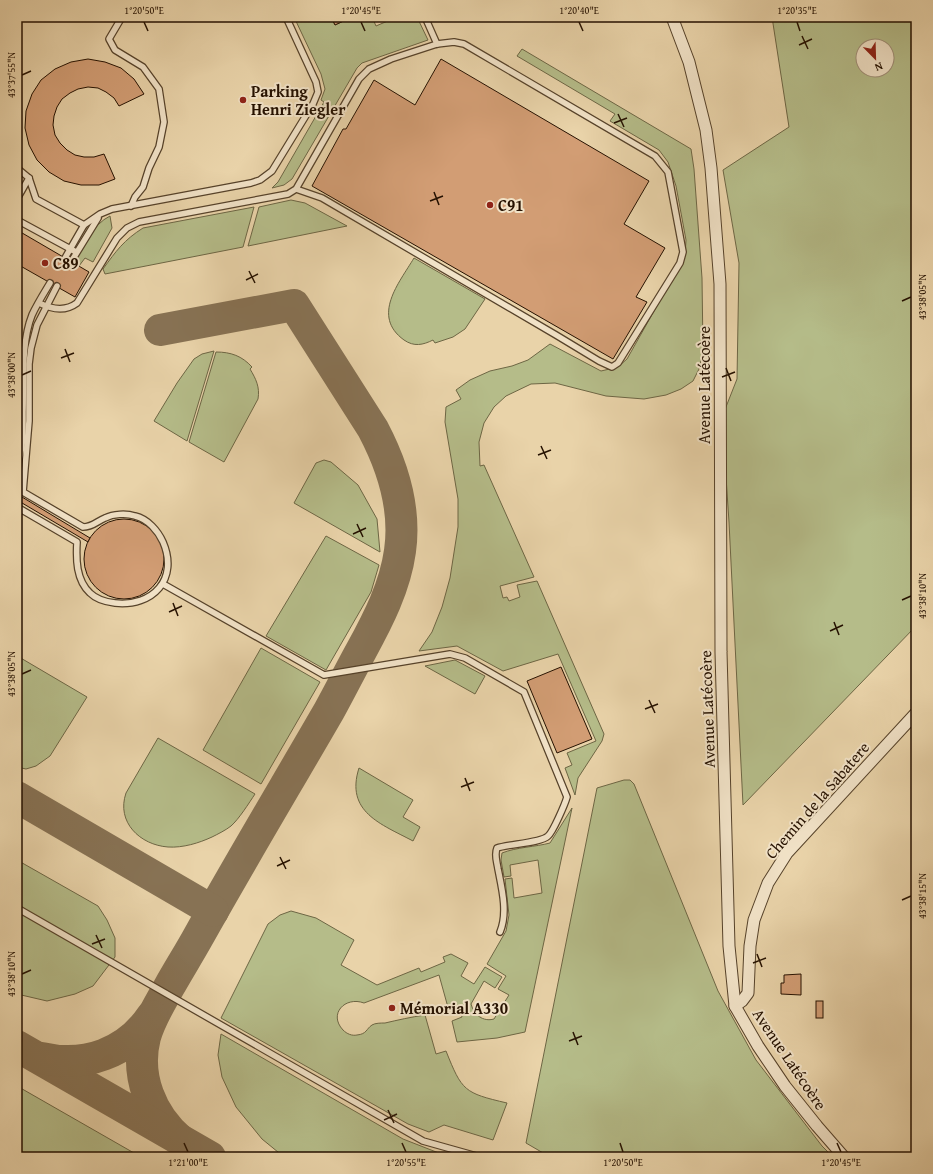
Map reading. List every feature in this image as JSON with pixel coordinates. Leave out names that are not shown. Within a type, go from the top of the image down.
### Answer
[{"type":"street","name":"Avenue Latécoère","points":[[672,17],[689,62],[706,130],[712,168],[720,284],[721,652],[729,946],[735,1006],[758,1046],[785,1086],[844,1157]]},
{"type":"street","name":"Chemin de la Sabatere","points":[[735,1006],[742,1001],[748,993],[750,946],[754,920],[768,883],[787,853],[916,713]]},
{"type":"lane","points":[[122,17],[109,39],[115,50],[143,67],[159,89],[164,122],[159,147],[149,168],[143,187],[130,206]]},
{"type":"lane","points":[[65,258],[84,225],[100,214],[112,209],[251,183],[260,180],[272,171],[313,104],[318,92],[316,82],[286,17]]},
{"type":"lane","points":[[425,17],[437,44]]},
{"type":"lane","points":[[39,303],[46,307],[60,309],[71,307],[77,303],[117,238],[127,228],[139,222],[288,194],[296,189],[359,79],[369,69],[391,59],[437,44],[454,42],[464,44],[655,156],[668,172],[683,252],[680,263],[618,363],[612,367],[599,362],[556,335],[322,198],[296,189]]},
{"type":"lane","points":[[17,168],[29,178],[36,199],[84,225]]},
{"type":"lane","points":[[17,199],[29,178]]},
{"type":"lane","points":[[71,262],[100,214]]},
{"type":"lane","points":[[17,220],[76,252]]},
{"type":"lane","points":[[17,464],[20,459],[23,427],[25,350],[29,326],[32,316],[50,283]]},
{"type":"lane","points":[[17,507],[77,542],[76,565],[79,574],[89,593],[100,600],[121,604],[137,602],[147,598],[163,584],[168,557],[166,548],[160,535],[143,518],[134,515],[115,515],[105,518],[91,527],[83,527],[23,492],[31,348],[37,326],[57,286]]},
{"type":"lane","points":[[17,487],[23,482]]},
{"type":"lane","points":[[163,584],[324,675],[450,654],[465,658],[524,692],[567,797],[564,807],[548,836],[541,839],[497,848],[495,852],[504,913],[504,922],[500,932]]},
{"type":"lane","points":[[17,908],[423,1141],[480,1157]]},
{"type":"green space","points":[[294,17],[331,17],[335,25],[352,17],[372,17],[376,26],[397,17],[417,17],[428,40],[362,63],[357,68],[292,179],[284,185],[272,188],[278,182],[324,102],[321,100],[325,89],[321,74]]},
{"type":"green space","points":[[772,17],[916,17],[916,626],[743,805],[729,522],[722,417],[737,379],[739,263],[723,170],[789,127]]},
{"type":"green space","points":[[522,49],[691,149],[694,169],[702,278],[703,351],[699,369],[693,381],[681,389],[666,395],[644,399],[606,396],[555,383],[531,384],[506,396],[494,407],[484,423],[479,442],[480,466],[484,465],[534,577],[500,586],[503,598],[507,597],[509,601],[520,597],[517,585],[537,581],[604,734],[602,741],[578,778],[575,795],[565,768],[572,765],[567,753],[596,741],[558,654],[503,671],[457,646],[419,651],[432,632],[442,607],[450,578],[458,527],[458,499],[445,422],[446,407],[461,399],[456,390],[470,380],[490,371],[512,366],[528,360],[550,344],[601,371],[618,367],[627,359],[685,256],[686,240],[676,186],[668,162],[659,150],[610,121],[615,114],[517,56]]},
{"type":"green space","points":[[291,200],[305,203],[347,226],[248,246],[259,207]]},
{"type":"green space","points":[[254,207],[243,247],[105,274],[103,269],[116,251],[143,228]]},
{"type":"green space","points":[[110,216],[112,228],[93,262],[85,258],[79,266],[73,263],[93,230],[98,224]]},
{"type":"green space","points":[[414,258],[485,299],[465,329],[453,337],[435,343],[433,340],[422,344],[411,344],[394,331],[390,321],[389,310],[391,299],[401,278]]},
{"type":"green space","points":[[214,351],[187,441],[154,421],[177,383],[194,359],[202,354]]},
{"type":"green space","points":[[216,352],[236,355],[248,363],[252,367],[250,369],[258,387],[258,399],[224,462],[189,442]]},
{"type":"green space","points":[[324,460],[331,462],[358,485],[377,519],[380,552],[294,503],[316,463]]},
{"type":"green space","points":[[326,536],[379,565],[371,592],[326,670],[266,636]]},
{"type":"green space","points":[[261,648],[320,682],[261,784],[203,750]]},
{"type":"green space","points":[[19,657],[87,697],[50,756],[36,766],[26,769],[17,767],[17,661]]},
{"type":"green space","points":[[455,660],[485,676],[475,694],[425,666]]},
{"type":"green space","points":[[158,738],[255,794],[241,815],[231,826],[217,835],[202,841],[191,845],[174,847],[148,842],[133,830],[124,813],[126,793]]},
{"type":"green space","points":[[359,768],[413,800],[403,817],[420,827],[413,841],[378,822],[361,806],[357,796],[356,783]]},
{"type":"green space","points":[[624,780],[630,780],[634,784],[718,991],[756,1060],[822,1146],[833,1157],[550,1157],[526,1143],[597,788]]},
{"type":"green space","points":[[572,808],[525,1032],[497,1038],[457,1042],[452,1021],[462,1017],[460,1009],[449,1011],[439,975],[364,1003],[357,1001],[345,1004],[338,1013],[337,1018],[343,1030],[353,1035],[363,1034],[372,1025],[378,1023],[425,1015],[436,1054],[446,1051],[456,1075],[466,1088],[473,1093],[507,1103],[493,1140],[444,1125],[429,1132],[408,1124],[221,1018],[268,924],[280,915],[291,911],[316,918],[354,940],[341,965],[377,985],[419,968],[421,972],[445,962],[443,957],[451,954],[468,963],[461,976],[474,984],[485,967],[502,977],[495,988],[484,981],[471,1004],[474,1011],[480,1017],[490,1020],[494,1019],[509,995],[498,989],[506,976],[487,964],[506,931],[509,915],[505,879],[512,878],[514,898],[542,893],[538,860],[510,865],[511,876],[504,877],[501,860],[502,853],[514,849],[550,843]]},
{"type":"green space","points":[[17,860],[98,906],[107,920],[115,938],[115,957],[93,986],[75,994],[47,1001],[17,994]]},
{"type":"green space","points":[[221,1034],[403,1139],[449,1157],[284,1157],[262,1139],[236,1107],[222,1077],[218,1055]]},
{"type":"green space","points":[[17,1086],[141,1157],[17,1157]]},
{"type":"building","points":[[331,17],[352,17],[335,25]]},
{"type":"building","points":[[88,59],[105,62],[121,68],[134,79],[144,94],[119,106],[114,98],[106,92],[98,88],[88,87],[78,89],[70,93],[62,99],[57,107],[53,125],[55,135],[67,150],[75,155],[84,157],[94,157],[104,154],[115,179],[99,185],[81,185],[64,181],[49,172],[37,160],[29,145],[25,128],[26,111],[32,94],[41,80],[55,69],[71,62]]},
{"type":"building","name":"C91","points":[[441,59],[649,181],[624,224],[665,248],[636,297],[647,302],[613,359],[312,186],[343,129],[346,129],[374,80],[415,105]]},
{"type":"building","name":"C89","points":[[17,230],[89,272],[75,297],[17,264]]},
{"type":"building","points":[[17,372],[26,377],[17,397]]},
{"type":"building","points":[[17,494],[90,538],[88,542],[17,500]]},
{"type":"building","points":[[124,519],[139,522],[152,531],[161,544],[164,559],[161,574],[152,587],[139,596],[124,599],[109,596],[96,587],[87,574],[84,559],[87,544],[96,531],[109,522]]},
{"type":"building","points":[[561,667],[592,739],[557,753],[527,681]]},
{"type":"building","points":[[801,974],[801,995],[781,994],[781,983],[784,983],[784,975]]},
{"type":"building","points":[[816,1001],[823,1001],[823,1018],[816,1018]]},
{"type":"taxiway","points":[[160,330],[294,305],[373,429],[386,457],[396,488],[401,519],[398,564],[390,590],[374,627],[329,711],[162,999],[147,1030],[142,1052],[142,1066],[148,1094],[161,1120],[181,1141]]},
{"type":"taxiway","points":[[17,797],[213,911]]},
{"type":"taxiway","points":[[42,1058],[58,1061],[74,1061],[104,1055],[130,1040],[142,1029],[152,1016]]},
{"type":"taxiway","points":[[17,1046],[210,1157]]},
{"type":"place","name":"Parking Henri Ziegler","points":[[243,100]]},
{"type":"place","name":"C91","points":[[490,205]]},
{"type":"place","name":"C89","points":[[45,263]]},
{"type":"place","name":"Mémorial A330","points":[[392,1008]]}]
